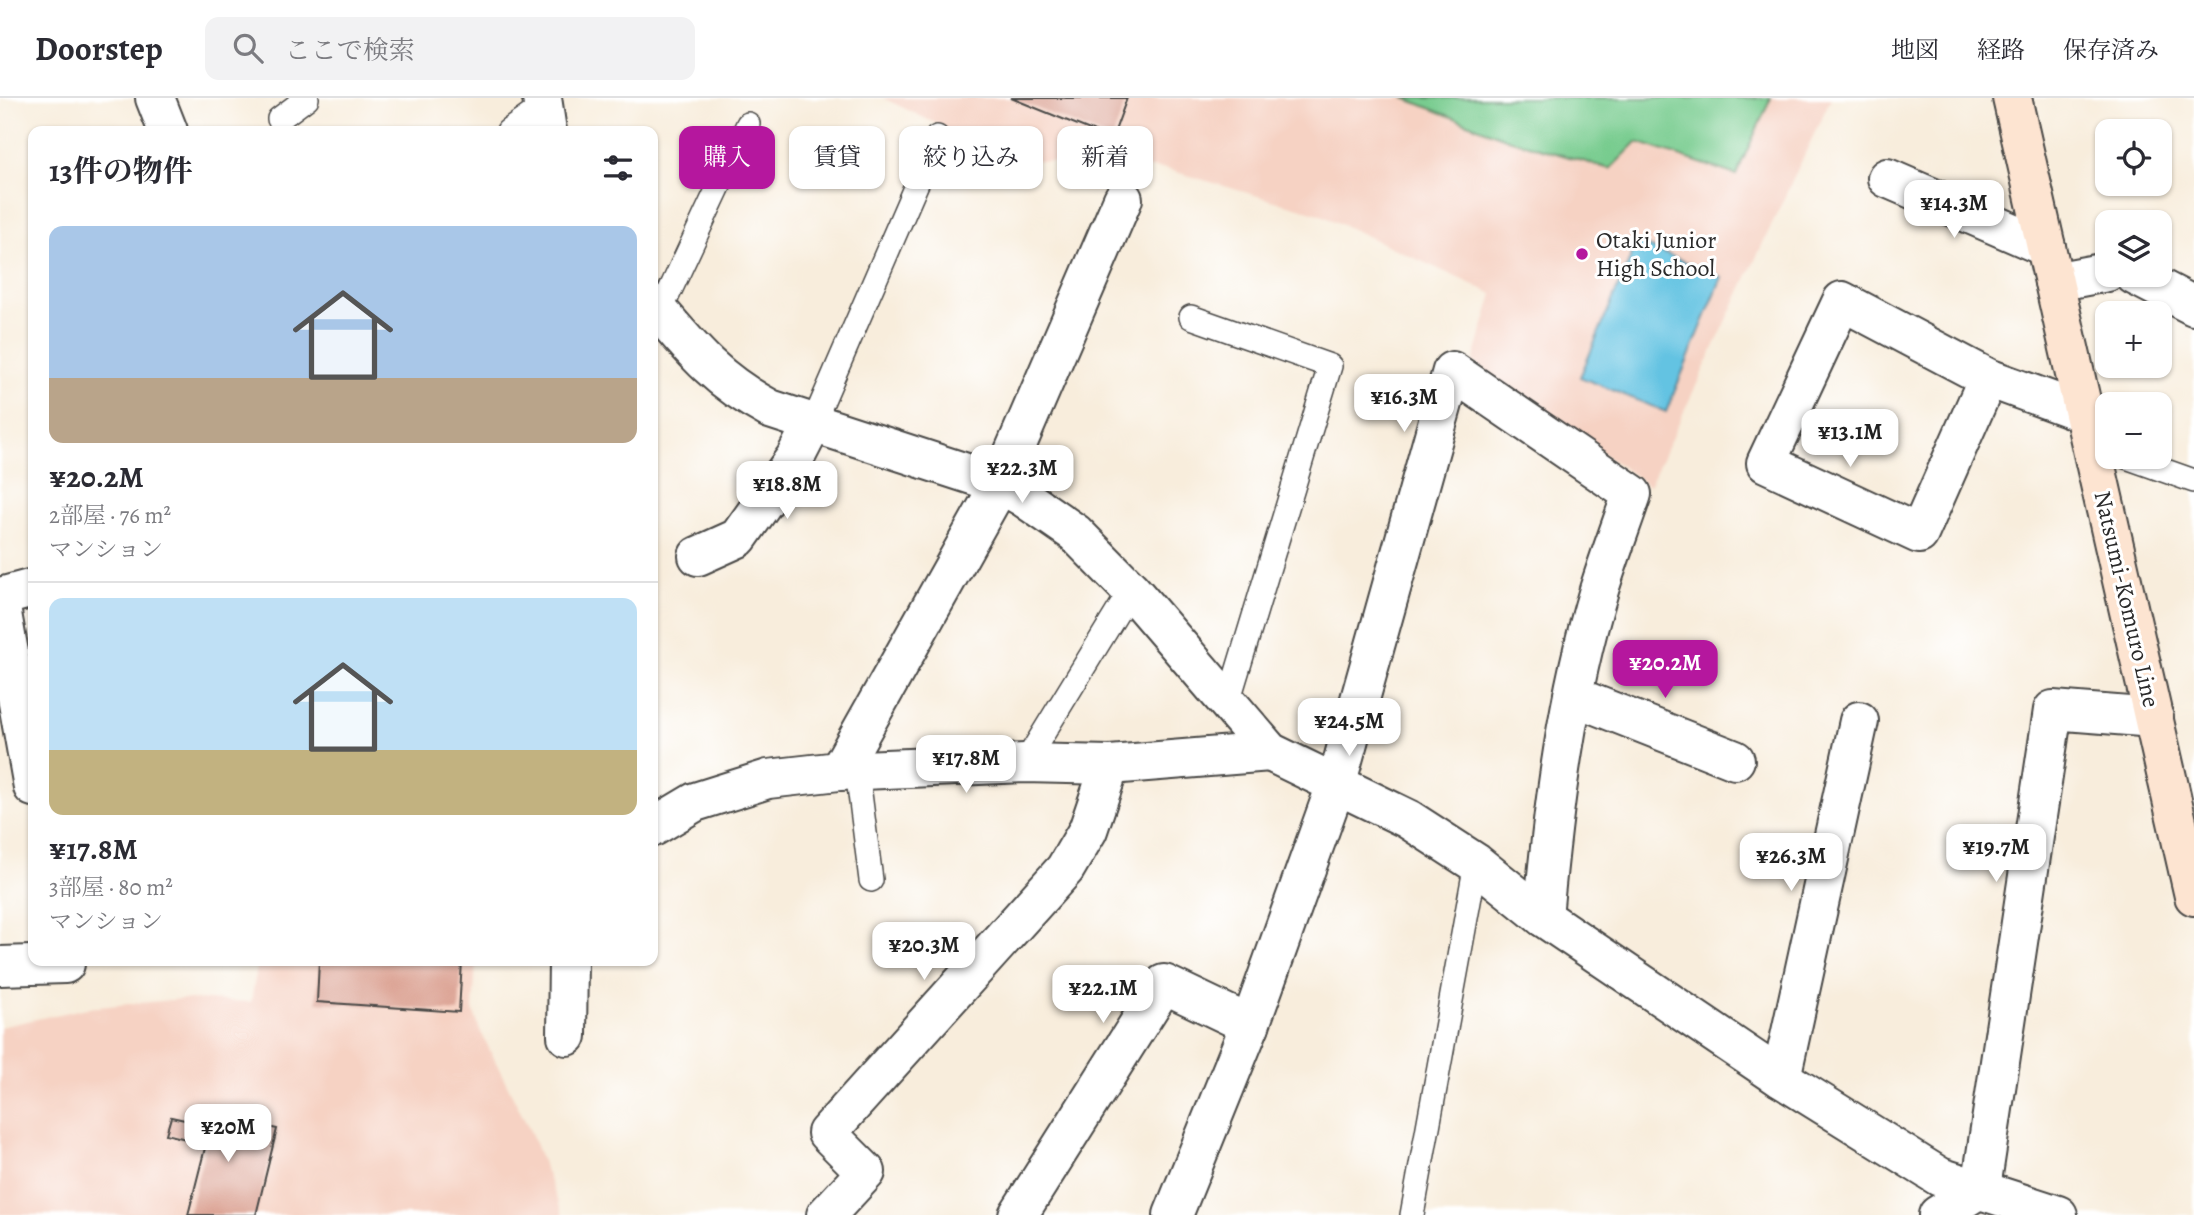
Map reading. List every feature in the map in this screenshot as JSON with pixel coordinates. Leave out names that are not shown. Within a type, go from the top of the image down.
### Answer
[{"type":"main road","name":"Natsumi-Komuro Line","points":[[2012,98],[2050,264],[2095,417]]},
{"type":"main road","name":"Natsumi-Komuro Line","points":[[2107,469],[2154,718],[2193,887]]},
{"type":"street","points":[[155,98],[166,126]]},
{"type":"street","points":[[1887,178],[2050,264],[2095,270]]},
{"type":"street","points":[[848,771],[1000,484],[1123,198]]},
{"type":"street","points":[[2157,287],[2194,306]]},
{"type":"street","points":[[1988,378],[1919,534],[1766,463],[1842,301],[1988,378],[2095,437]]},
{"type":"street","points":[[658,310],[710,370],[736,391],[770,409],[814,421],[1000,484],[1075,533],[1131,590],[1270,752],[1408,819],[1476,863],[1543,917],[1781,1078],[1940,1177],[2058,1215]]},
{"type":"street","points":[[1173,1215],[1250,1025],[1336,785],[1452,371],[1632,494],[1598,591],[1573,696],[1554,802],[1543,917]]},
{"type":"street","points":[[698,556],[738,538],[795,458],[814,421]]},
{"type":"street","points":[[28,589],[0,599],[28,759]]},
{"type":"street","points":[[1573,696],[1735,760]]},
{"type":"street","points":[[1938,1215],[1981,1188],[2053,710],[2154,718]]},
{"type":"street","points":[[1781,1078],[1859,721]]},
{"type":"street","points":[[658,824],[695,802],[768,779],[848,771],[1025,763],[1110,765],[1270,752]]},
{"type":"street","points":[[826,1215],[866,1172],[827,1133],[1065,869],[1088,830],[1110,765]]},
{"type":"street","points":[[0,966],[28,965]]},
{"type":"street","points":[[567,1036],[568,966]]},
{"type":"street","points":[[1018,1215],[1164,984],[1250,1025]]},
{"type":"lane","points":[[279,119],[307,98]]},
{"type":"lane","points":[[517,126],[544,112]]},
{"type":"lane","points":[[658,304],[748,124]]},
{"type":"lane","points":[[814,421],[914,189]]},
{"type":"lane","points":[[1191,317],[1330,366],[1228,702]]},
{"type":"lane","points":[[2166,469],[2194,481]]},
{"type":"lane","points":[[1025,763],[1131,590]]},
{"type":"lane","points":[[848,771],[872,880]]},
{"type":"lane","points":[[1412,1215],[1476,863]]},
{"type":"shaded area","name":"Otaki Junior High School","points":[[883,98],[1831,98],[1649,486],[1473,362],[1493,294],[1319,214],[1166,169],[1153,168],[1153,126],[1057,126],[1057,162],[1043,161],[1043,126],[941,126]]},
{"type":"shaded area","points":[[257,966],[476,966],[473,1009],[479,1028],[531,1133],[563,1215],[0,1215],[0,1027],[87,1008],[182,999],[251,1002]]},
{"type":"green space","points":[[1404,98],[1771,98],[1736,175],[1637,142],[1610,169],[1508,139]]},
{"type":"water","points":[[1637,242],[1722,277],[1666,412],[1580,377]]},
{"type":"building","points":[[1011,98],[1127,98],[1117,126],[1080,126]]},
{"type":"building","points":[[319,966],[462,966],[459,1012],[317,1002]]},
{"type":"building","points":[[207,1113],[277,1129],[256,1215],[188,1215],[206,1144],[166,1134],[171,1117],[203,1124]]},
{"type":"place","name":"Otaki Junior High School","points":[[1582,254]]}]
